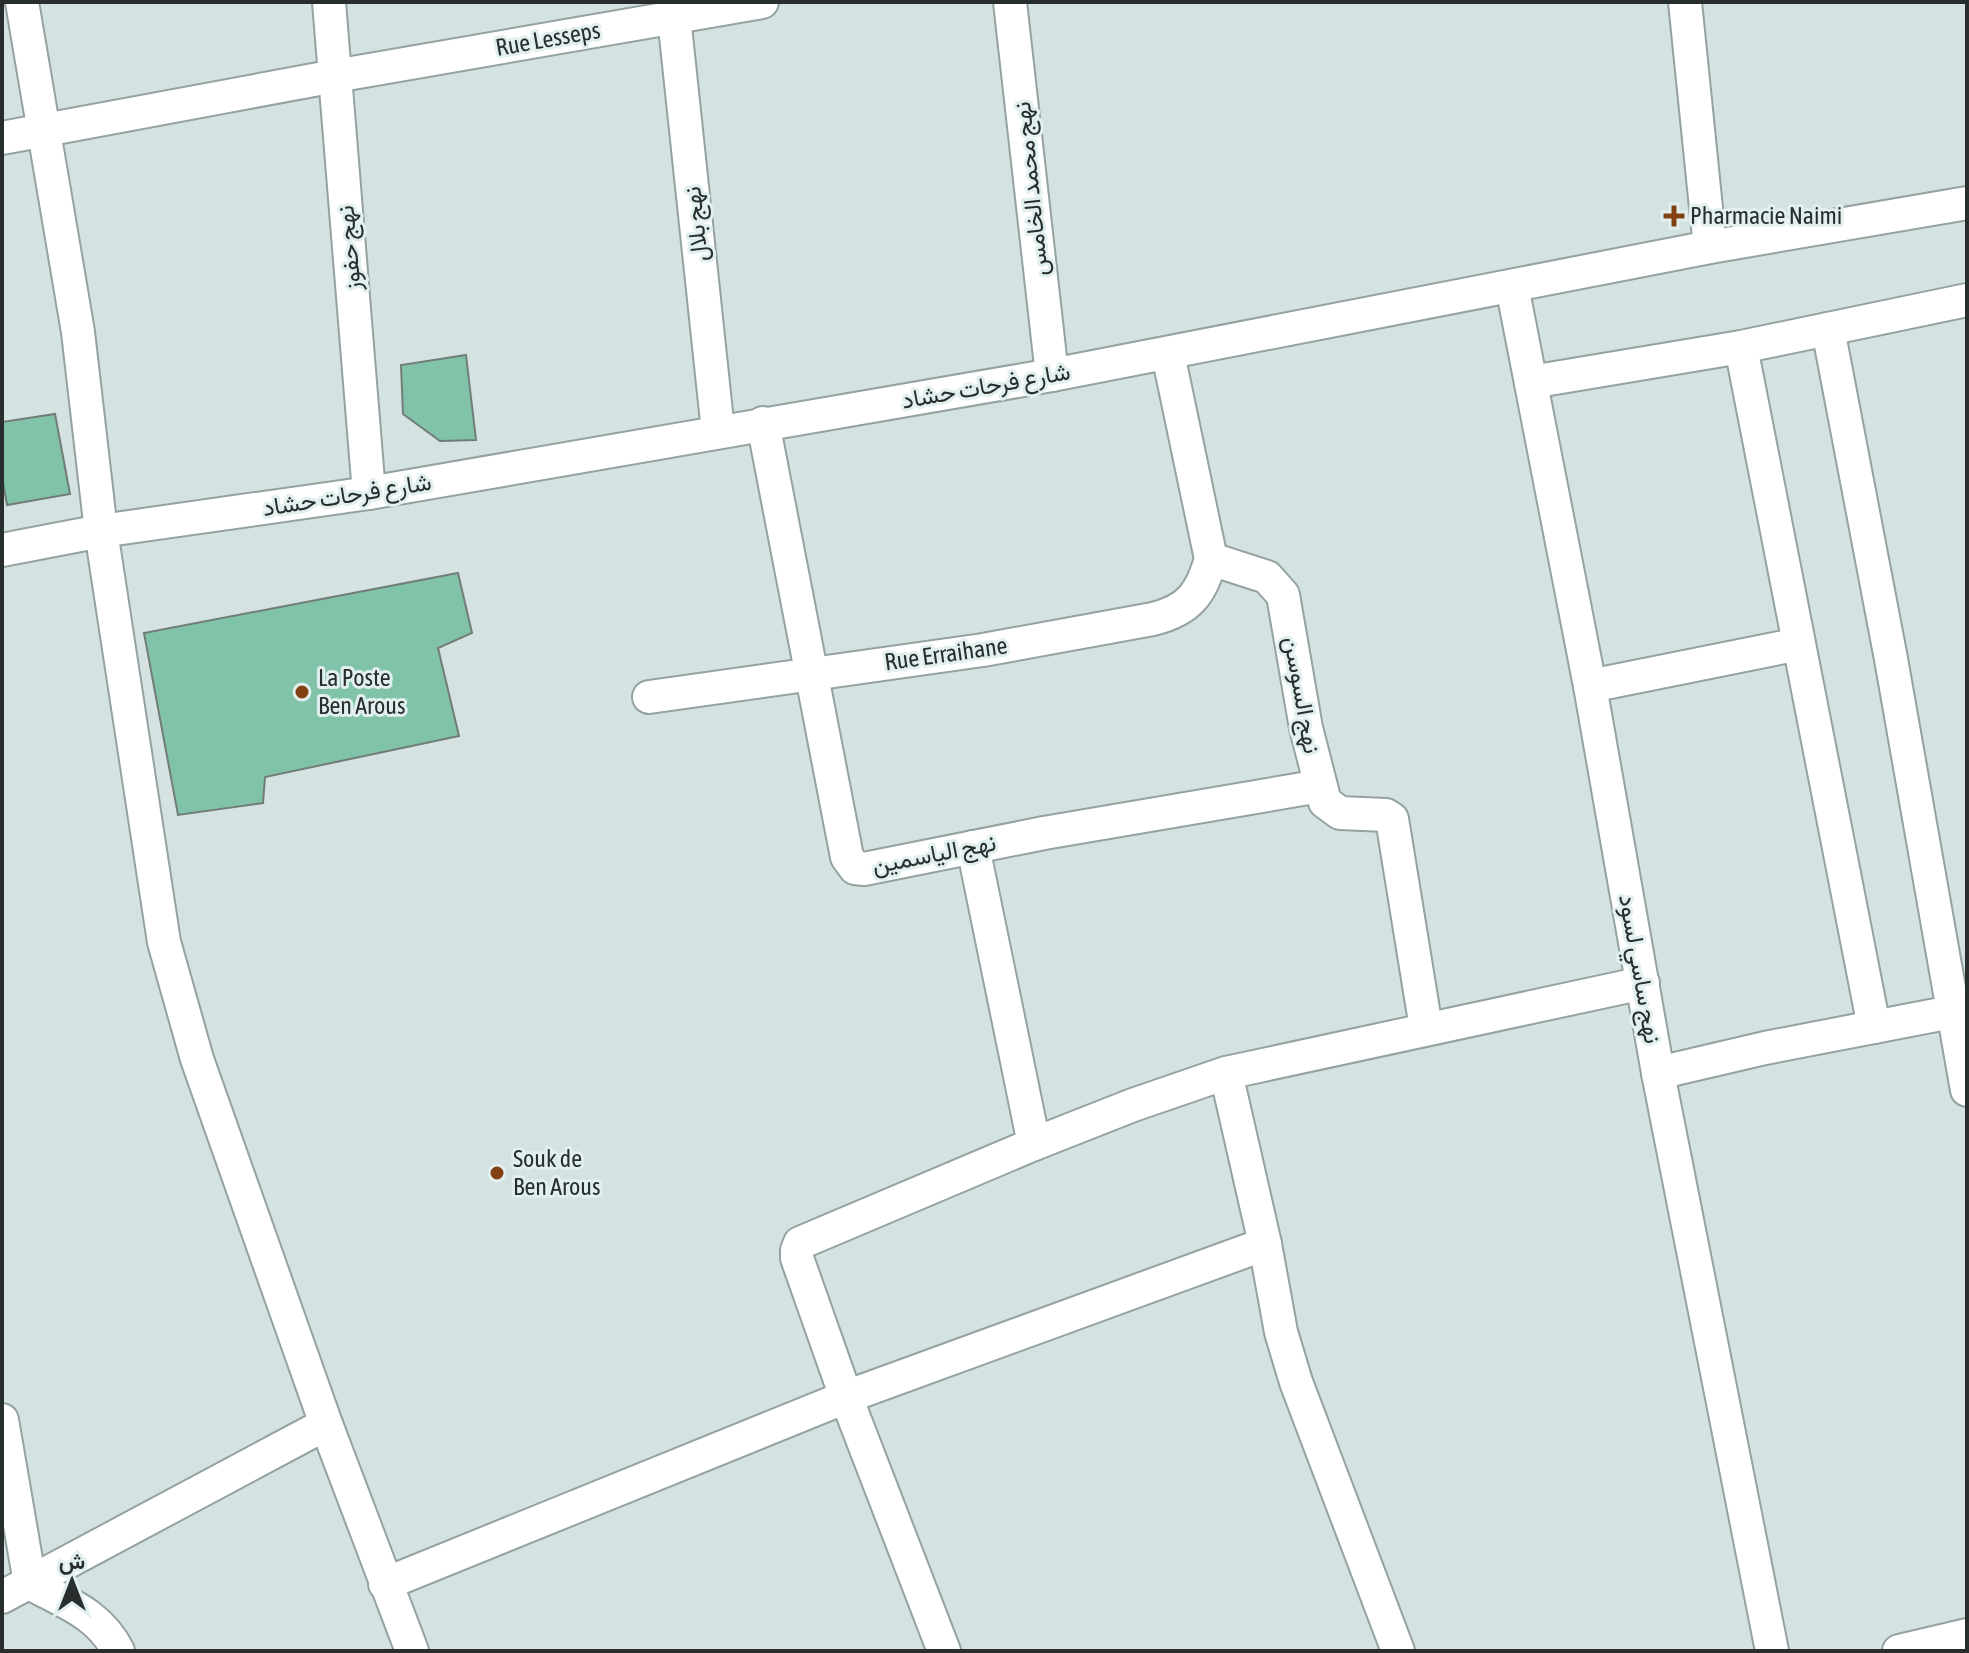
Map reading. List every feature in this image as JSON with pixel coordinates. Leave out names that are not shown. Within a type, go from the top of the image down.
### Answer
[{"type":"street","points":[[22,2],[78,332],[101,531],[164,942],[197,1059],[326,1424],[412,1651]]},
{"type":"street","name":"نهج حفوز","points":[[329,2],[369,493]]},
{"type":"street","name":"Rue Lesseps","points":[[2,138],[762,2]]},
{"type":"street","name":"نهج محمد الخامس","points":[[1010,2],[1052,375]]},
{"type":"street","points":[[1685,2],[1710,247]]},
{"type":"street","name":"نهج بلال","points":[[674,17],[718,431]]},
{"type":"street","name":"شارع فرحات حشاد","points":[[2,550],[101,531],[369,493],[1052,375],[1710,247],[1967,203]]},
{"type":"street","name":"نهج ساسي لسود","points":[[1512,286],[1590,686],[1658,1073],[1772,1651]]},
{"type":"street","points":[[1531,382],[1741,347],[1967,300]]},
{"type":"street","points":[[1828,329],[1960,1011],[1967,1090]]},
{"type":"street","points":[[1741,347],[1874,1027]]},
{"type":"street","points":[[1168,354],[1211,559]]},
{"type":"street","name":"نهج الياسمين","points":[[763,423],[851,864],[864,869],[1320,786]]},
{"type":"street","name":"Rue Erraihane","points":[[649,697],[983,650],[1176,613],[1193,598],[1206,577],[1211,559]]},
{"type":"street","name":"نهج السوسن","points":[[1211,559],[1267,577],[1283,595],[1306,728],[1325,802],[1340,813],[1386,815],[1392,819],[1426,1028]]},
{"type":"street","points":[[1590,686],[1799,644]]},
{"type":"street","points":[[973,847],[1034,1144]]},
{"type":"street","points":[[944,1651],[846,1397],[797,1258],[800,1243],[1034,1144],[1226,1073],[1643,983]]},
{"type":"street","points":[[1658,1073],[1960,1011]]},
{"type":"street","points":[[1226,1073],[1265,1244],[1281,1332],[1296,1382],[1398,1651]]},
{"type":"street","points":[[385,1584],[846,1397],[1265,1244]]},
{"type":"street","points":[[2,1420],[16,1590]]},
{"type":"street","points":[[16,1590],[326,1424]]},
{"type":"street","points":[[16,1590],[98,1621],[108,1631],[118,1651]]},
{"type":"street","points":[[1899,1651],[1967,1635]]},
{"type":"building","points":[[466,355],[476,440],[440,441],[403,414],[401,365]]},
{"type":"building","points":[[55,414],[70,494],[7,505],[2,477],[2,422]]},
{"type":"building","name":"La Poste Ben Arous","points":[[458,573],[472,633],[438,648],[459,736],[265,777],[263,803],[178,815],[144,633]]},
{"type":"place","name":"Pharmacie Naimi","points":[[1674,216]]},
{"type":"place","name":"La Poste Ben Arous","points":[[302,692]]},
{"type":"place","name":"Souk de Ben Arous","points":[[497,1173]]}]
